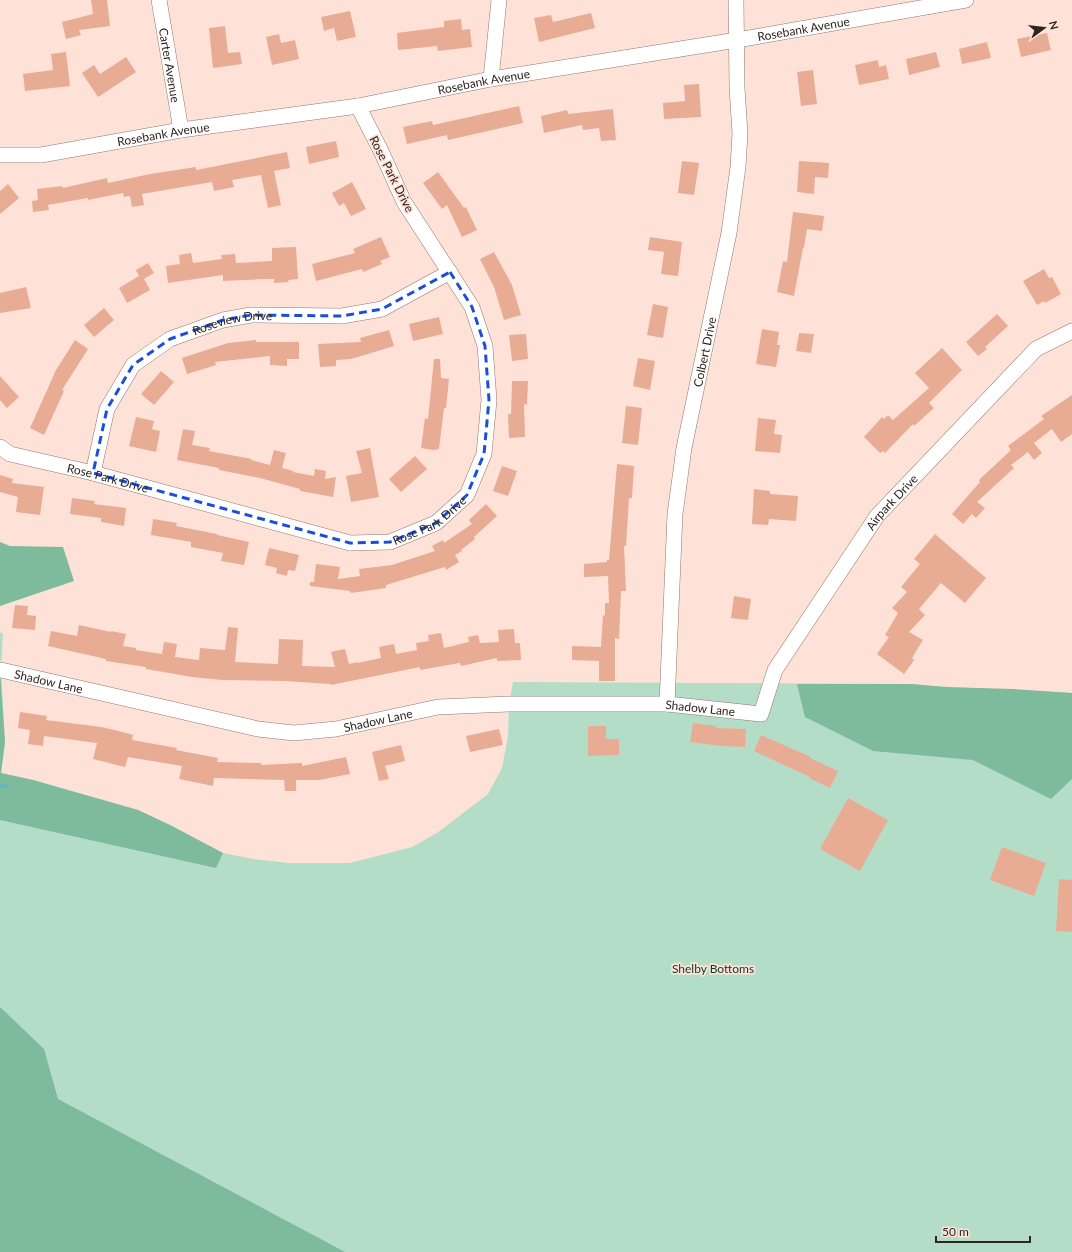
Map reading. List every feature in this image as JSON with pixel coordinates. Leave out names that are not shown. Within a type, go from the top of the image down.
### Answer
[{"type":"street","name":"Carter Avenue","points":[[159,0],[181,130]]},
{"type":"street","points":[[491,80],[499,0]]},
{"type":"street","name":"Colbert Drive","points":[[667,704],[675,514],[684,448],[729,233],[738,167],[740,133],[737,88],[736,0]]},
{"type":"street","name":"Rosebank Avenue","points":[[0,155],[41,155],[181,130],[358,106],[491,80],[737,40],[966,0]]},
{"type":"street","name":"Rose Park Drive","points":[[0,447],[10,454],[93,473],[350,543],[390,542],[436,524],[467,495],[484,454],[489,400],[485,346],[472,307],[404,202],[381,151],[358,106]]},
{"type":"street","name":"Roseview Drive","points":[[93,473],[107,409],[133,365],[170,339],[223,320],[251,315],[342,316],[382,309],[450,272]]},
{"type":"street","name":"Airpark Drive","points":[[761,714],[775,670],[877,516],[1036,349],[1072,331]]},
{"type":"street","name":"Shadow Lane","points":[[1,670],[258,728],[294,733],[336,729],[438,707],[509,704],[667,704],[761,714]]},
{"type":"highlighted area","points":[[450,272],[472,307],[485,346],[489,400],[484,454],[467,495],[436,523],[390,542],[350,543],[93,473],[107,409],[133,365],[170,339],[223,320],[251,315],[342,316],[382,309]]},
{"type":"green space","points":[[0,542],[10,546],[63,547],[74,581],[0,606]]},
{"type":"green space","name":"Shelby Bottoms","points":[[0,632],[3,634],[1,670],[5,742],[1,773],[33,780],[138,810],[223,853],[253,859],[288,863],[350,863],[412,847],[437,833],[488,794],[502,768],[508,736],[509,704],[513,682],[912,684],[1072,693],[1072,1252],[0,1252]]},
{"type":"green space","points":[[0,670],[5,742],[1,773],[33,780],[138,810],[223,853],[216,868],[0,820]]},
{"type":"green space","points":[[797,684],[912,684],[1072,693],[1072,779],[1051,799],[973,760],[873,751],[805,717]]},
{"type":"green space","points":[[0,1007],[44,1049],[58,1099],[345,1252],[0,1252]]},
{"type":"building","points":[[91,0],[107,0],[110,26],[79,30],[81,35],[66,39],[62,22],[93,14]]},
{"type":"building","points":[[350,11],[356,37],[337,41],[334,28],[324,31],[321,17]]},
{"type":"building","points":[[591,13],[595,28],[539,42],[534,18],[551,15],[553,22]]},
{"type":"building","points":[[461,19],[462,30],[470,29],[472,47],[438,51],[437,46],[398,50],[397,33],[444,27],[444,21]]},
{"type":"building","points":[[225,26],[228,53],[240,52],[242,64],[213,68],[209,28]]},
{"type":"building","points":[[1047,33],[1051,50],[1021,57],[1017,39]]},
{"type":"building","points":[[279,34],[281,43],[295,40],[299,59],[272,65],[266,37]]},
{"type":"building","points":[[987,42],[991,58],[962,64],[959,49]]},
{"type":"building","points":[[66,52],[70,86],[25,91],[23,74],[53,70],[51,54]]},
{"type":"building","points":[[936,52],[940,67],[909,75],[906,59]]},
{"type":"building","points":[[126,57],[136,72],[98,97],[82,73],[94,65],[100,74]]},
{"type":"building","points":[[878,60],[879,67],[886,65],[889,79],[859,85],[855,65]]},
{"type":"building","points":[[813,70],[817,104],[801,106],[797,72]]},
{"type":"building","points":[[699,84],[701,117],[664,119],[663,103],[685,101],[684,85]]},
{"type":"building","points":[[519,106],[523,123],[448,140],[447,135],[407,144],[403,127],[432,121],[433,125]]},
{"type":"building","points":[[613,109],[616,140],[601,141],[599,128],[583,130],[582,125],[544,133],[541,116],[567,110],[568,114]]},
{"type":"building","points":[[336,141],[339,157],[309,164],[306,147]]},
{"type":"building","points":[[287,152],[290,168],[274,171],[281,205],[268,208],[261,175],[232,180],[234,187],[214,191],[212,182],[142,194],[144,205],[132,207],[130,196],[124,197],[123,193],[88,200],[88,198],[48,205],[49,210],[33,212],[32,201],[38,200],[37,189],[62,186],[63,188],[107,178],[108,183],[150,174],[196,167],[196,170]]},
{"type":"building","points":[[682,161],[699,163],[694,195],[678,193]]},
{"type":"building","points":[[799,161],[829,163],[828,178],[815,177],[814,194],[797,192]]},
{"type":"building","points":[[438,172],[464,208],[466,207],[477,230],[462,237],[447,205],[442,209],[423,183]]},
{"type":"building","points":[[352,182],[366,209],[351,216],[344,203],[339,206],[332,193]]},
{"type":"building","points":[[8,184],[19,198],[0,214],[0,191]]},
{"type":"building","points":[[793,212],[824,216],[822,231],[807,229],[794,296],[777,292],[783,261],[787,262]]},
{"type":"building","points":[[381,237],[390,257],[380,261],[382,264],[363,272],[362,269],[316,281],[312,264],[355,253],[353,249]]},
{"type":"building","points":[[650,237],[682,242],[678,276],[661,274],[664,252],[648,250]]},
{"type":"building","points":[[296,247],[298,279],[288,280],[289,282],[274,283],[274,279],[223,281],[223,275],[168,283],[166,266],[180,264],[179,255],[191,253],[193,263],[222,259],[221,255],[235,254],[236,263],[272,261],[272,248]]},
{"type":"building","points":[[494,252],[512,285],[521,315],[504,320],[494,287],[480,259]]},
{"type":"building","points":[[148,263],[154,273],[144,279],[150,290],[127,303],[119,288],[139,276],[136,270]]},
{"type":"building","points":[[1044,269],[1049,278],[1052,277],[1061,294],[1045,303],[1044,301],[1037,305],[1023,281]]},
{"type":"building","points":[[26,287],[31,308],[0,313],[0,293]]},
{"type":"building","points":[[653,304],[668,307],[663,338],[647,335]]},
{"type":"building","points":[[104,308],[114,320],[94,337],[84,325]]},
{"type":"building","points":[[997,314],[1008,326],[985,347],[987,349],[978,356],[966,342]]},
{"type":"building","points":[[439,317],[443,334],[413,341],[409,324]]},
{"type":"building","points":[[762,329],[779,332],[777,345],[780,345],[776,367],[756,364]]},
{"type":"building","points":[[389,330],[394,346],[351,359],[336,360],[336,366],[320,367],[318,344],[361,342],[360,338]]},
{"type":"building","points":[[799,333],[814,334],[811,353],[796,351]]},
{"type":"building","points":[[526,334],[528,359],[512,361],[509,335]]},
{"type":"building","points":[[75,340],[88,349],[62,390],[64,391],[44,435],[30,428],[56,370]]},
{"type":"building","points":[[256,340],[256,342],[299,342],[299,359],[287,359],[287,366],[270,365],[270,356],[215,362],[216,365],[187,374],[182,358],[228,343]]},
{"type":"building","points":[[942,348],[962,370],[929,403],[934,408],[914,426],[913,424],[885,453],[883,451],[880,453],[864,437],[882,417],[884,419],[888,415],[893,420],[929,388],[915,373]]},
{"type":"building","points":[[638,358],[655,361],[650,390],[633,386]]},
{"type":"building","points":[[434,359],[440,359],[441,378],[449,379],[439,449],[433,450],[421,448],[425,418],[428,419]]},
{"type":"building","points":[[161,371],[174,382],[154,405],[141,394]]},
{"type":"building","points":[[0,376],[19,397],[7,408],[0,400]]},
{"type":"building","points":[[512,381],[528,381],[527,405],[524,404],[525,437],[509,438],[508,414],[511,414]]},
{"type":"building","points":[[1072,395],[1072,434],[1061,442],[1052,429],[1034,443],[1042,453],[1034,460],[1028,452],[1011,465],[1014,468],[977,502],[985,508],[976,518],[972,514],[963,524],[952,514],[980,482],[979,480],[1011,450],[1008,446],[1044,419],[1041,416]]},
{"type":"building","points":[[626,406],[642,408],[638,445],[622,443]]},
{"type":"building","points":[[136,417],[154,421],[152,429],[160,431],[156,452],[129,446]]},
{"type":"building","points":[[758,418],[776,420],[774,434],[782,435],[780,453],[755,451]]},
{"type":"building","points":[[183,429],[195,431],[192,445],[210,448],[209,451],[252,459],[251,460],[270,465],[274,450],[286,453],[282,468],[293,472],[314,476],[315,469],[326,471],[325,479],[336,477],[333,497],[300,491],[300,489],[260,478],[219,470],[219,468],[177,460]]},
{"type":"building","points":[[370,448],[379,497],[351,502],[346,476],[362,473],[356,451]]},
{"type":"building","points":[[415,456],[427,469],[401,492],[389,479]]},
{"type":"building","points":[[617,464],[634,466],[632,498],[629,498],[626,546],[624,546],[626,591],[621,591],[619,639],[615,638],[615,681],[599,681],[599,661],[572,660],[572,646],[601,647],[605,603],[609,603],[608,576],[584,577],[584,564],[607,562],[607,560],[609,560]]},
{"type":"building","points":[[502,466],[517,471],[508,496],[493,491]]},
{"type":"building","points":[[0,475],[13,479],[12,483],[44,487],[40,515],[16,512],[18,497],[0,492]]},
{"type":"building","points":[[754,489],[770,491],[770,494],[798,496],[796,521],[769,519],[768,525],[752,524]]},
{"type":"building","points":[[72,498],[95,501],[94,504],[126,508],[124,526],[101,522],[101,518],[70,514]]},
{"type":"building","points":[[486,504],[497,516],[474,537],[475,539],[461,550],[462,551],[455,555],[459,562],[446,570],[445,567],[386,585],[386,588],[351,593],[350,591],[310,586],[310,582],[314,582],[316,564],[340,567],[338,579],[360,576],[359,569],[392,565],[435,551],[432,546],[443,540],[444,543],[472,524],[469,520]]},
{"type":"building","points":[[153,519],[177,523],[176,526],[249,542],[244,565],[221,561],[223,553],[191,547],[191,542],[151,535]]},
{"type":"building","points":[[935,534],[986,578],[965,603],[941,583],[919,609],[925,615],[909,632],[923,640],[912,658],[914,660],[904,674],[877,654],[889,637],[885,635],[898,613],[892,608],[907,592],[901,587],[920,564],[914,559]]},
{"type":"building","points":[[269,548],[299,555],[295,571],[288,570],[287,576],[276,573],[277,568],[265,565]]},
{"type":"building","points":[[734,596],[751,599],[748,620],[731,618]]},
{"type":"building","points":[[15,605],[28,606],[27,615],[36,616],[35,630],[12,628]]},
{"type":"building","points":[[79,625],[126,634],[123,646],[136,648],[136,650],[162,654],[164,642],[177,644],[175,657],[199,660],[200,648],[225,650],[228,627],[238,628],[235,662],[278,664],[279,639],[303,640],[302,666],[335,667],[331,652],[345,649],[349,664],[381,658],[379,647],[394,644],[396,654],[417,650],[416,643],[429,641],[428,635],[441,633],[444,648],[469,642],[468,637],[478,635],[480,643],[499,642],[498,630],[514,629],[515,643],[520,643],[521,660],[497,661],[497,658],[461,666],[460,663],[420,670],[420,667],[331,685],[284,681],[222,680],[192,677],[146,669],[146,667],[106,661],[106,659],[48,646],[51,631],[77,636]]},
{"type":"building","points":[[20,712],[47,716],[46,720],[115,730],[133,735],[132,740],[177,748],[176,750],[218,758],[217,762],[261,763],[261,765],[302,763],[302,766],[346,757],[350,774],[319,780],[296,780],[296,791],[285,791],[284,780],[214,778],[213,786],[179,779],[182,766],[128,757],[125,767],[93,759],[97,743],[44,736],[43,746],[28,744],[30,730],[18,728]]},
{"type":"building","points":[[693,723],[716,726],[716,728],[746,729],[745,747],[690,742]]},
{"type":"building","points":[[588,726],[606,726],[606,739],[619,739],[619,755],[588,756]]},
{"type":"building","points":[[499,729],[503,745],[470,752],[466,736]]},
{"type":"building","points":[[761,735],[811,757],[810,758],[838,771],[830,788],[754,751]]},
{"type":"building","points":[[401,745],[405,761],[385,766],[389,779],[379,781],[372,752]]},
{"type":"building","points":[[848,798],[888,820],[860,871],[820,849]]},
{"type":"building","points":[[1002,847],[1046,863],[1034,896],[990,880]]},
{"type":"building","points":[[1059,879],[1072,880],[1072,932],[1056,931]]},
{"type":"waterway","points":[[0,785],[6,786]]}]
